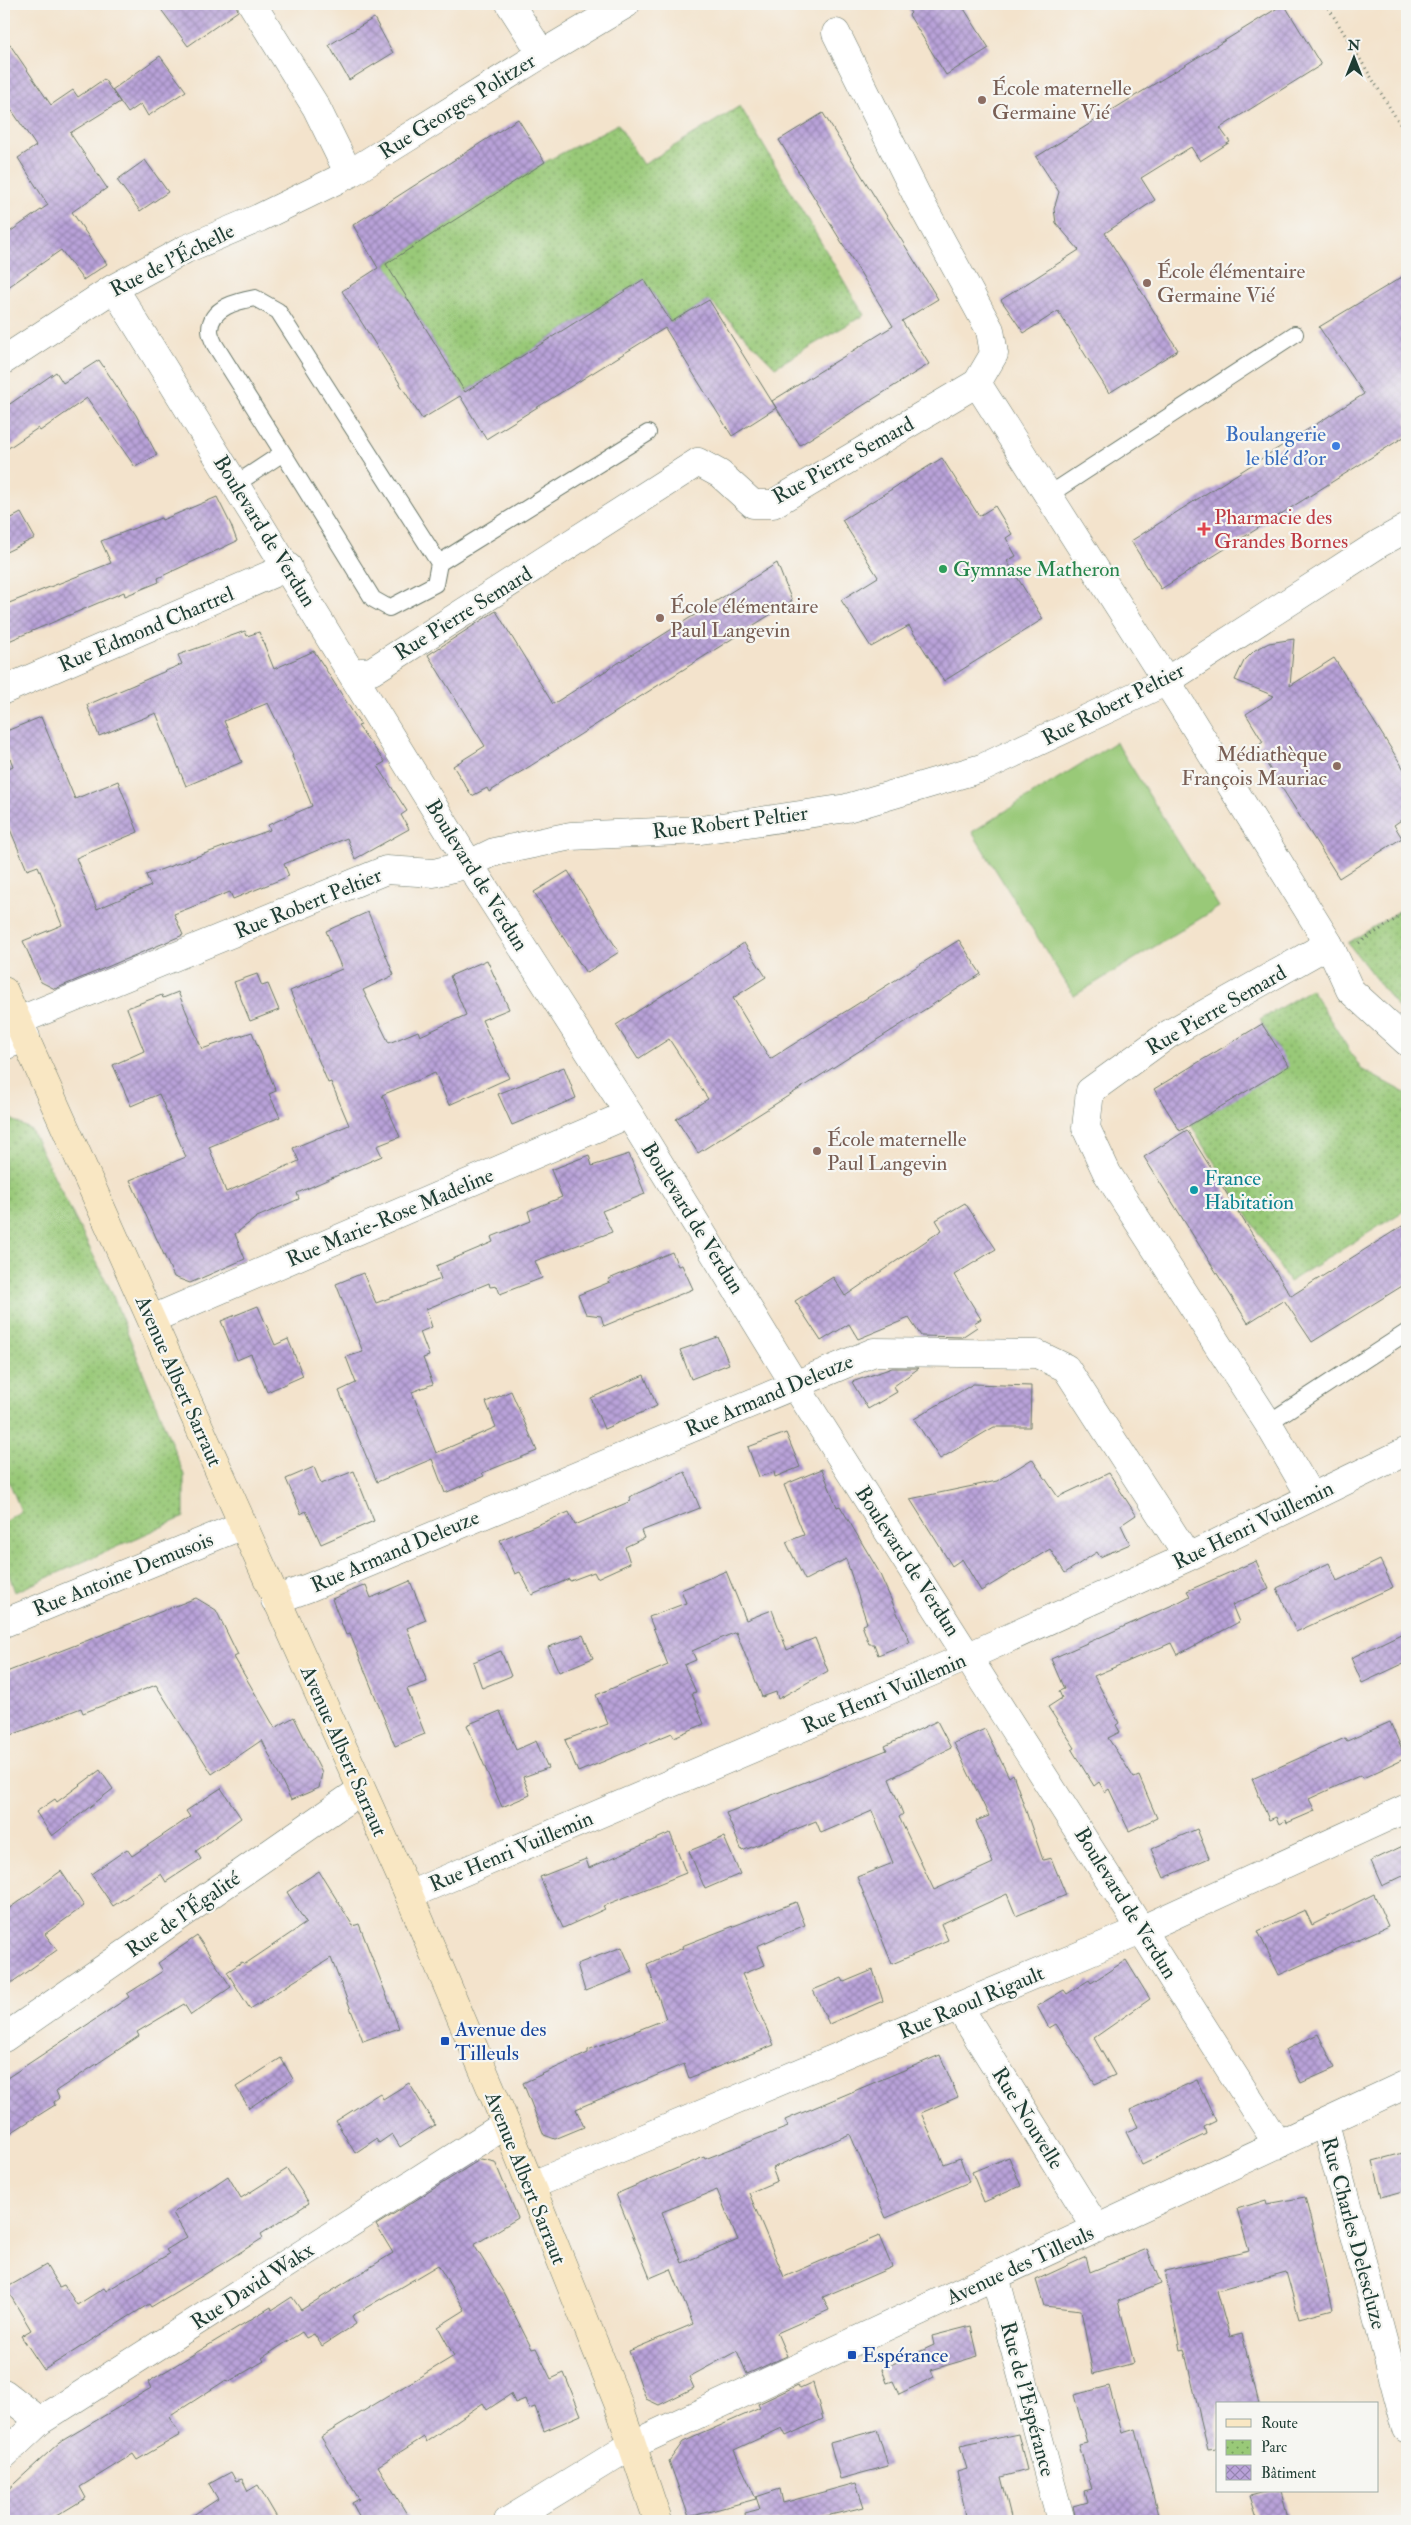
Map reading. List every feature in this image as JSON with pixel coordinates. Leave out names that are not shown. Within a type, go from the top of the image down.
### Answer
[{"type":"street","points":[[252,4],[316,107],[349,174]]},
{"type":"street","name":"Rue Georges Politzer","points":[[349,174],[542,54],[510,4]]},
{"type":"street","points":[[542,54],[626,4]]},
{"type":"street","name":"Rue Pierre Semard","points":[[352,673],[372,671],[698,462],[720,474],[753,504],[773,504],[977,383],[994,354],[990,330],[917,196],[836,33]]},
{"type":"street","name":"Rue de l'Échelle","points":[[4,360],[114,288],[186,249],[349,174]]},
{"type":"street","name":"Boulevard de Verdun","points":[[114,288],[288,567],[469,864],[629,1114],[795,1384],[1278,2144]]},
{"type":"street","points":[[977,383],[1166,682],[1332,951],[1350,990],[1407,1042]]},
{"type":"street","name":"Rue Robert Peltier","points":[[16,1035],[386,870],[434,873],[469,864],[494,852],[571,836],[701,830],[847,808],[982,768],[1166,682],[1380,543],[1407,528]]},
{"type":"street","name":"Rue Edmond Chartrel","points":[[4,690],[288,567]]},
{"type":"street","name":"Rue Pierre Semard","points":[[1311,1497],[1268,1424],[1189,1304],[1107,1173],[1086,1128],[1090,1091],[1169,1034],[1332,951]]},
{"type":"street","name":"Avenue Albert Sarraut","points":[[4,991],[16,1035],[152,1319],[275,1600],[409,1895],[506,2124],[618,2403],[658,2521]]},
{"type":"street","name":"Rue Marie-Rose Madeline","points":[[152,1319],[629,1114]]},
{"type":"street","name":"Rue Armand Deleuze","points":[[275,1600],[874,1352],[1037,1354],[1066,1368],[1188,1557]]},
{"type":"street","name":"Rue Henri Vuillemin","points":[[409,1895],[969,1656],[1188,1557],[1407,1451]]},
{"type":"street","name":"Rue Antoine Demusois","points":[[4,1623],[243,1525]]},
{"type":"street","name":"Rue de l'Égalité","points":[[4,2038],[362,1790]]},
{"type":"street","name":"Rue Raoul Rigault","points":[[530,2186],[1143,1929],[1407,1808]]},
{"type":"street","name":"Rue Nouvelle","points":[[959,2007],[1096,2229]]},
{"type":"street","name":"Avenue des Tilleuls","points":[[508,2521],[632,2445],[1407,2084]]},
{"type":"street","name":"Rue Charles Delescluze","points":[[1325,2123],[1407,2430]]},
{"type":"street","name":"Rue David Wakx","points":[[4,2455],[40,2422],[506,2124]]},
{"type":"street","name":"Rue de l'Espérance","points":[[995,2276],[1062,2521]]},
{"type":"street","points":[[4,2394],[40,2422]]},
{"type":"lane","points":[[255,298],[278,311],[439,563],[435,584],[389,608],[374,599],[215,345],[210,329],[214,317],[231,303],[255,298]]},
{"type":"lane","points":[[1047,496],[1295,334]]},
{"type":"lane","points":[[439,563],[648,433]]},
{"type":"lane","points":[[236,484],[283,453]]},
{"type":"lane","points":[[1268,1424],[1407,1332]]},
{"type":"path","points":[[1326,4],[1407,131]]},
{"type":"path","points":[[1332,951],[1407,912]]},
{"type":"green space","points":[[740,106],[864,315],[775,367],[709,300],[671,322],[644,279],[465,392],[386,264],[545,162],[618,124],[643,165]]},
{"type":"green space","points":[[1116,742],[1219,907],[1074,996],[972,832]]},
{"type":"green space","points":[[1407,906],[1407,1019],[1348,943]]},
{"type":"green space","points":[[1311,989],[1361,1069],[1407,1094],[1407,1209],[1289,1282],[1191,1125],[1287,1065],[1260,1020]]},
{"type":"green space","points":[[4,1115],[31,1130],[111,1291],[184,1475],[184,1517],[15,1592],[4,1560],[4,1522],[21,1511],[4,1469]]},
{"type":"building","points":[[157,4],[236,4],[238,11],[188,46]]},
{"type":"building","points":[[905,4],[961,4],[989,48],[946,75],[909,15],[911,13]]},
{"type":"building","points":[[1284,4],[1321,65],[1220,128],[1230,142],[1200,161],[1191,147],[1141,178],[1155,200],[1105,233],[1178,350],[1109,393],[1058,311],[1024,333],[1001,300],[1079,250],[1056,223],[1054,209],[1059,192],[1036,157]]},
{"type":"building","points":[[374,18],[393,53],[349,80],[329,45]]},
{"type":"building","points":[[4,36],[51,105],[73,90],[78,97],[104,79],[120,102],[70,133],[107,188],[72,212],[107,264],[83,280],[61,250],[4,290],[4,236],[48,205],[18,158],[36,146],[4,99]]},
{"type":"building","points":[[160,56],[186,91],[148,116],[141,104],[128,113],[112,90]]},
{"type":"building","points":[[823,113],[938,299],[902,321],[929,364],[800,445],[772,401],[893,326],[779,140]]},
{"type":"building","points":[[518,119],[545,162],[386,264],[465,392],[644,279],[671,322],[709,300],[776,408],[732,436],[665,328],[486,439],[460,396],[422,419],[342,291],[378,268],[353,225]]},
{"type":"building","points":[[145,160],[168,192],[140,211],[117,180]]},
{"type":"building","points":[[1407,274],[1407,435],[1161,589],[1131,541],[1364,394],[1319,327]]},
{"type":"building","points":[[99,360],[136,415],[157,455],[135,467],[87,398],[40,431],[38,428],[4,451],[4,408],[56,372],[63,383]]},
{"type":"building","name":"Gymnase Matheron","points":[[942,458],[979,516],[995,506],[1012,534],[1006,538],[1016,556],[1007,561],[1043,619],[944,681],[909,626],[871,647],[841,600],[878,577],[842,520]]},
{"type":"building","points":[[217,497],[237,541],[158,578],[159,582],[125,596],[124,592],[4,643],[4,605],[111,563],[101,541],[161,518],[162,520]]},
{"type":"building","points":[[21,513],[35,538],[4,553],[4,522]]},
{"type":"building","points":[[777,563],[792,601],[489,792],[487,788],[472,796],[453,766],[485,746],[428,655],[496,611],[553,704]]},
{"type":"building","points":[[245,631],[247,636],[259,632],[274,669],[314,651],[361,725],[358,726],[385,762],[378,766],[407,811],[401,815],[409,829],[355,859],[347,838],[284,864],[289,876],[233,899],[230,892],[174,914],[183,935],[55,989],[41,982],[23,941],[62,925],[38,866],[27,870],[4,815],[4,770],[13,766],[4,743],[4,732],[41,717],[75,799],[118,781],[138,832],[76,858],[97,909],[151,886],[146,875],[270,830],[268,825],[312,806],[293,755],[268,703],[224,721],[242,762],[186,786],[156,713],[99,736],[87,705],[182,664],[178,655]]},
{"type":"building","points":[[1294,639],[1290,686],[1334,658],[1407,774],[1407,816],[1394,825],[1402,838],[1339,878],[1256,747],[1263,742],[1246,714],[1274,696],[1235,680],[1244,661],[1255,650],[1269,643]]},
{"type":"building","points":[[568,871],[619,952],[586,973],[534,892]]},
{"type":"building","points":[[368,912],[394,975],[363,990],[389,1043],[418,1031],[420,1036],[466,1015],[450,976],[487,960],[509,1009],[482,1020],[509,1078],[449,1105],[435,1073],[382,1095],[400,1137],[377,1146],[382,1156],[297,1193],[299,1199],[257,1217],[235,1234],[245,1259],[190,1283],[174,1277],[130,1180],[186,1157],[159,1094],[131,1106],[113,1065],[144,1051],[127,1008],[162,995],[163,998],[178,992],[202,1049],[252,1032],[276,1091],[269,1094],[280,1117],[209,1147],[226,1192],[299,1161],[293,1148],[349,1125],[331,1082],[328,1083],[290,991],[342,969],[326,931]]},
{"type":"building","points":[[959,940],[981,974],[698,1153],[676,1119],[708,1099],[669,1039],[638,1059],[616,1025],[744,943],[766,977],[733,998],[770,1059]]},
{"type":"building","points":[[257,974],[262,986],[268,984],[279,1010],[250,1021],[234,982]]},
{"type":"building","points":[[1262,1024],[1289,1066],[1180,1131],[1154,1089]]},
{"type":"building","points":[[564,1067],[576,1098],[512,1125],[498,1094]]},
{"type":"building","name":"France Habitation","points":[[1187,1130],[1291,1296],[1407,1223],[1407,1283],[1312,1342],[1284,1300],[1248,1323],[1144,1157]]},
{"type":"building","points":[[629,1154],[645,1194],[602,1211],[612,1232],[535,1261],[542,1278],[500,1294],[497,1286],[490,1287],[489,1283],[426,1309],[432,1327],[420,1332],[429,1356],[423,1358],[433,1384],[412,1392],[436,1453],[496,1427],[486,1402],[511,1391],[537,1451],[482,1473],[484,1476],[445,1493],[432,1459],[377,1482],[339,1391],[356,1383],[346,1357],[363,1352],[336,1284],[363,1273],[376,1303],[441,1279],[436,1266],[493,1242],[491,1237],[531,1221],[528,1211],[562,1197],[551,1170],[589,1155],[592,1166]]},
{"type":"building","points":[[965,1203],[996,1249],[954,1275],[981,1319],[974,1323],[977,1327],[962,1337],[921,1336],[909,1318],[858,1339],[849,1324],[821,1341],[795,1301],[833,1277],[845,1296],[942,1230],[936,1220]]},
{"type":"building","points":[[672,1252],[678,1266],[682,1265],[693,1289],[604,1326],[601,1316],[586,1314],[578,1295],[610,1282],[609,1279]]},
{"type":"building","points":[[258,1306],[275,1345],[288,1339],[303,1376],[267,1392],[251,1354],[237,1360],[221,1321]]},
{"type":"building","points":[[718,1337],[729,1364],[691,1379],[680,1350]]},
{"type":"building","points":[[892,1368],[919,1368],[894,1386],[897,1392],[868,1409],[852,1382]]},
{"type":"building","points":[[644,1375],[657,1406],[604,1429],[591,1398]]},
{"type":"building","points":[[973,1384],[1031,1386],[1030,1427],[994,1427],[940,1459],[914,1419]]},
{"type":"building","points":[[786,1433],[800,1467],[775,1477],[774,1472],[759,1477],[748,1447]]},
{"type":"building","points":[[1032,1459],[1058,1497],[1109,1473],[1136,1515],[1121,1525],[1130,1544],[1100,1557],[1097,1552],[1065,1573],[1050,1549],[981,1591],[962,1559],[952,1566],[910,1499],[997,1481]]},
{"type":"building","points":[[314,1467],[321,1484],[354,1471],[374,1521],[321,1544],[306,1511],[301,1514],[286,1479]]},
{"type":"building","points":[[822,1469],[837,1507],[840,1506],[878,1570],[910,1642],[878,1655],[874,1644],[869,1644],[862,1625],[867,1623],[846,1559],[805,1580],[786,1542],[804,1535],[784,1485]]},
{"type":"building","points":[[685,1472],[700,1508],[641,1531],[644,1538],[625,1547],[630,1563],[597,1578],[594,1572],[570,1581],[569,1579],[532,1595],[520,1572],[515,1574],[500,1540],[569,1512],[575,1525],[631,1501],[629,1497]]},
{"type":"building","points":[[1380,1560],[1393,1587],[1296,1632],[1277,1588],[1329,1563],[1337,1581]]},
{"type":"building","points":[[1256,1561],[1269,1589],[1232,1605],[1239,1622],[1177,1655],[1171,1643],[1094,1676],[1119,1723],[1116,1725],[1120,1732],[1108,1738],[1134,1778],[1139,1776],[1157,1818],[1129,1831],[1109,1789],[1105,1792],[1099,1782],[1094,1786],[1072,1750],[1075,1748],[1048,1707],[1062,1698],[1059,1691],[1064,1689],[1051,1659],[1177,1603],[1190,1596],[1187,1591]]},
{"type":"building","points":[[726,1571],[746,1620],[772,1610],[787,1650],[815,1638],[828,1671],[778,1699],[776,1692],[762,1697],[736,1632],[692,1651],[696,1660],[684,1665],[696,1692],[692,1693],[704,1724],[674,1737],[672,1733],[578,1772],[565,1740],[608,1724],[596,1695],[668,1665],[649,1617],[686,1603],[681,1590]]},
{"type":"building","points":[[410,1581],[426,1620],[407,1628],[427,1682],[407,1689],[425,1734],[395,1746],[350,1634],[346,1635],[332,1599],[366,1585],[371,1598]]},
{"type":"building","points":[[196,1598],[216,1610],[238,1655],[234,1657],[275,1728],[294,1717],[322,1773],[319,1788],[291,1800],[262,1740],[212,1774],[156,1685],[83,1713],[81,1708],[4,1738],[4,1673]]},
{"type":"building","points":[[1407,1631],[1407,1662],[1362,1683],[1351,1658]]},
{"type":"building","points":[[583,1635],[593,1658],[559,1672],[548,1647]]},
{"type":"building","points":[[501,1651],[511,1676],[482,1688],[473,1662]]},
{"type":"building","points":[[500,1711],[516,1750],[536,1741],[548,1768],[523,1777],[530,1795],[502,1807],[467,1725]]},
{"type":"building","points":[[937,1721],[951,1748],[889,1779],[903,1814],[899,1817],[934,1890],[993,1863],[976,1821],[989,1816],[954,1743],[985,1729],[1009,1777],[1013,1774],[1043,1860],[1051,1858],[1066,1895],[1016,1916],[1007,1894],[941,1924],[948,1940],[892,1964],[857,1877],[893,1863],[872,1811],[821,1833],[816,1821],[742,1851],[726,1813],[887,1750],[885,1746]]},
{"type":"building","points":[[1390,1722],[1406,1758],[1363,1778],[1361,1775],[1309,1799],[1315,1811],[1287,1823],[1286,1820],[1279,1824],[1276,1817],[1269,1820],[1252,1779],[1345,1738],[1347,1741]]},
{"type":"building","points":[[100,1770],[113,1789],[52,1836],[36,1812],[55,1799],[57,1802]]},
{"type":"building","points":[[221,1788],[241,1818],[196,1851],[201,1859],[166,1882],[161,1874],[113,1906],[91,1874],[127,1849],[132,1856],[190,1817],[186,1811]]},
{"type":"building","points":[[1197,1829],[1209,1858],[1164,1878],[1151,1849]]},
{"type":"building","points":[[670,1833],[686,1873],[603,1906],[605,1909],[563,1928],[540,1877],[586,1859],[589,1868]]},
{"type":"building","points":[[724,1837],[740,1874],[705,1889],[689,1851]]},
{"type":"building","points":[[1407,1844],[1407,1874],[1382,1886],[1371,1861]]},
{"type":"building","points":[[61,1871],[84,1906],[45,1934],[57,1950],[4,1988],[4,1912]]},
{"type":"building","points":[[319,1871],[353,1926],[359,1924],[399,2028],[363,2041],[331,1958],[250,2009],[227,1972],[242,1962],[245,1964],[306,1923],[287,1892]]},
{"type":"building","points":[[1374,1894],[1388,1926],[1279,1975],[1258,1931],[1305,1910],[1312,1925]]},
{"type":"building","points":[[796,1902],[805,1925],[757,1946],[765,1965],[742,1974],[774,2045],[689,2078],[684,2064],[576,2109],[584,2127],[555,2139],[544,2135],[523,2083],[588,2053],[588,2050],[666,2019],[647,1964],[683,1948],[682,1946]]},
{"type":"building","points":[[197,1936],[231,1987],[191,2015],[184,2004],[137,2032],[139,2036],[56,2091],[59,2098],[54,2102],[55,2105],[4,2137],[4,2080],[129,1997],[127,1994],[163,1971],[158,1963]]},
{"type":"building","points":[[622,1947],[633,1972],[585,1991],[577,1964]]},
{"type":"building","points":[[1126,1960],[1150,1999],[1094,2038],[1115,2075],[1095,2084],[1056,2024],[1049,2028],[1037,2006],[1064,1990],[1067,1994],[1089,1980],[1091,1983]]},
{"type":"building","points":[[873,1970],[883,2001],[829,2024],[813,1990],[842,1978],[844,1982]]},
{"type":"building","points":[[1318,2034],[1335,2068],[1301,2083],[1285,2050]]},
{"type":"building","points":[[940,2055],[958,2097],[921,2113],[944,2164],[960,2158],[969,2182],[886,2218],[850,2134],[772,2168],[777,2181],[749,2193],[784,2277],[879,2236],[892,2267],[823,2297],[829,2310],[777,2333],[787,2356],[747,2374],[737,2351],[689,2377],[694,2388],[659,2405],[646,2399],[629,2351],[693,2324],[671,2269],[650,2278],[616,2194],[704,2157],[705,2159],[788,2127],[785,2120]],"holes":[[[717,2190],[738,2240],[682,2263],[662,2212]]]},
{"type":"building","points":[[281,2058],[293,2079],[249,2108],[236,2087]]},
{"type":"building","points":[[1197,2080],[1216,2121],[1204,2127],[1206,2134],[1142,2165],[1126,2132],[1138,2127],[1130,2110]]},
{"type":"building","points":[[409,2083],[435,2125],[400,2147],[392,2134],[379,2143],[376,2139],[355,2153],[336,2121],[380,2093],[383,2099]]},
{"type":"building","points":[[1407,2152],[1407,2190],[1382,2197],[1373,2161]]},
{"type":"building","points":[[1009,2157],[1021,2186],[984,2202],[972,2172]]},
{"type":"building","points":[[481,2159],[495,2162],[518,2218],[474,2245],[503,2292],[532,2349],[536,2348],[551,2379],[564,2373],[581,2415],[544,2431],[535,2407],[529,2409],[525,2399],[515,2403],[511,2394],[487,2410],[483,2403],[426,2442],[424,2437],[378,2466],[411,2521],[362,2521],[352,2503],[359,2499],[321,2437],[454,2356],[438,2327],[465,2310],[438,2265],[352,2316],[356,2324],[322,2346],[314,2334],[306,2338],[302,2332],[262,2358],[264,2361],[228,2382],[226,2380],[169,2417],[180,2435],[137,2460],[133,2454],[80,2487],[86,2498],[48,2521],[4,2521],[4,2493],[60,2442],[151,2388],[148,2382],[271,2307],[272,2310],[292,2297],[301,2310],[393,2253],[376,2225]]},
{"type":"building","points":[[287,2169],[309,2203],[261,2234],[263,2238],[151,2307],[149,2304],[44,2370],[21,2336],[31,2330],[6,2288],[46,2265],[59,2287],[64,2285],[77,2305],[104,2288],[106,2291],[169,2254],[166,2250],[187,2237],[173,2213],[228,2176],[241,2198]]},
{"type":"building","points":[[1305,2197],[1333,2309],[1299,2318],[1286,2272],[1217,2291],[1230,2337],[1242,2334],[1259,2402],[1216,2402],[1216,2449],[1208,2450],[1184,2349],[1180,2350],[1165,2271],[1249,2251],[1237,2209],[1266,2200],[1267,2204]]},
{"type":"building","points":[[1147,2249],[1161,2284],[1118,2301],[1134,2363],[1093,2374],[1081,2310],[1044,2306],[1036,2280],[1086,2257],[1090,2272]]},
{"type":"building","points":[[971,2326],[978,2356],[931,2370],[934,2377],[899,2394],[893,2381],[887,2383],[882,2369],[934,2345],[932,2336]]},
{"type":"building","points":[[813,2383],[823,2419],[786,2436],[782,2428],[734,2450],[756,2499],[689,2517],[669,2461],[683,2442],[760,2408],[758,2404],[798,2385],[800,2389]]},
{"type":"building","points":[[1109,2386],[1122,2433],[1136,2429],[1158,2515],[1153,2516],[1154,2521],[1076,2521],[1073,2506],[1087,2502],[1084,2491],[1092,2489],[1079,2445],[1087,2443],[1074,2395]]},
{"type":"building","points":[[877,2430],[888,2466],[840,2479],[830,2443]]},
{"type":"building","points":[[1018,2434],[1027,2470],[1001,2477],[1012,2521],[967,2521],[957,2472],[967,2469],[960,2446]]},
{"type":"building","points":[[231,2472],[236,2481],[242,2479],[248,2491],[258,2485],[279,2521],[184,2521],[218,2499],[209,2484]]},
{"type":"building","points":[[856,2483],[864,2507],[805,2521],[746,2521],[745,2513],[760,2509],[756,2497],[780,2489],[783,2503]]},
{"type":"building","points":[[1265,2492],[1281,2492],[1289,2521],[1258,2521],[1250,2496]]},
{"type":"place","name":"École maternelle Germaine Vié","points":[[982,100]]},
{"type":"place","name":"École élémentaire Germaine Vié","points":[[1147,283]]},
{"type":"place","name":"Boulangerie le blé d'or","points":[[1336,446]]},
{"type":"place","name":"Pharmacie des Grandes Bornes","points":[[1204,529]]},
{"type":"place","name":"Gymnase Matheron","points":[[943,569]]},
{"type":"place","name":"École élémentaire Paul Langevin","points":[[660,618]]},
{"type":"place","name":"Médiathèque François Mauriac","points":[[1337,766]]},
{"type":"place","name":"École maternelle Paul Langevin","points":[[817,1151]]},
{"type":"place","name":"France Habitation","points":[[1194,1190]]},
{"type":"place","name":"Avenue des Tilleuls","points":[[445,2041]]},
{"type":"place","name":"Espérance","points":[[852,2355]]}]
